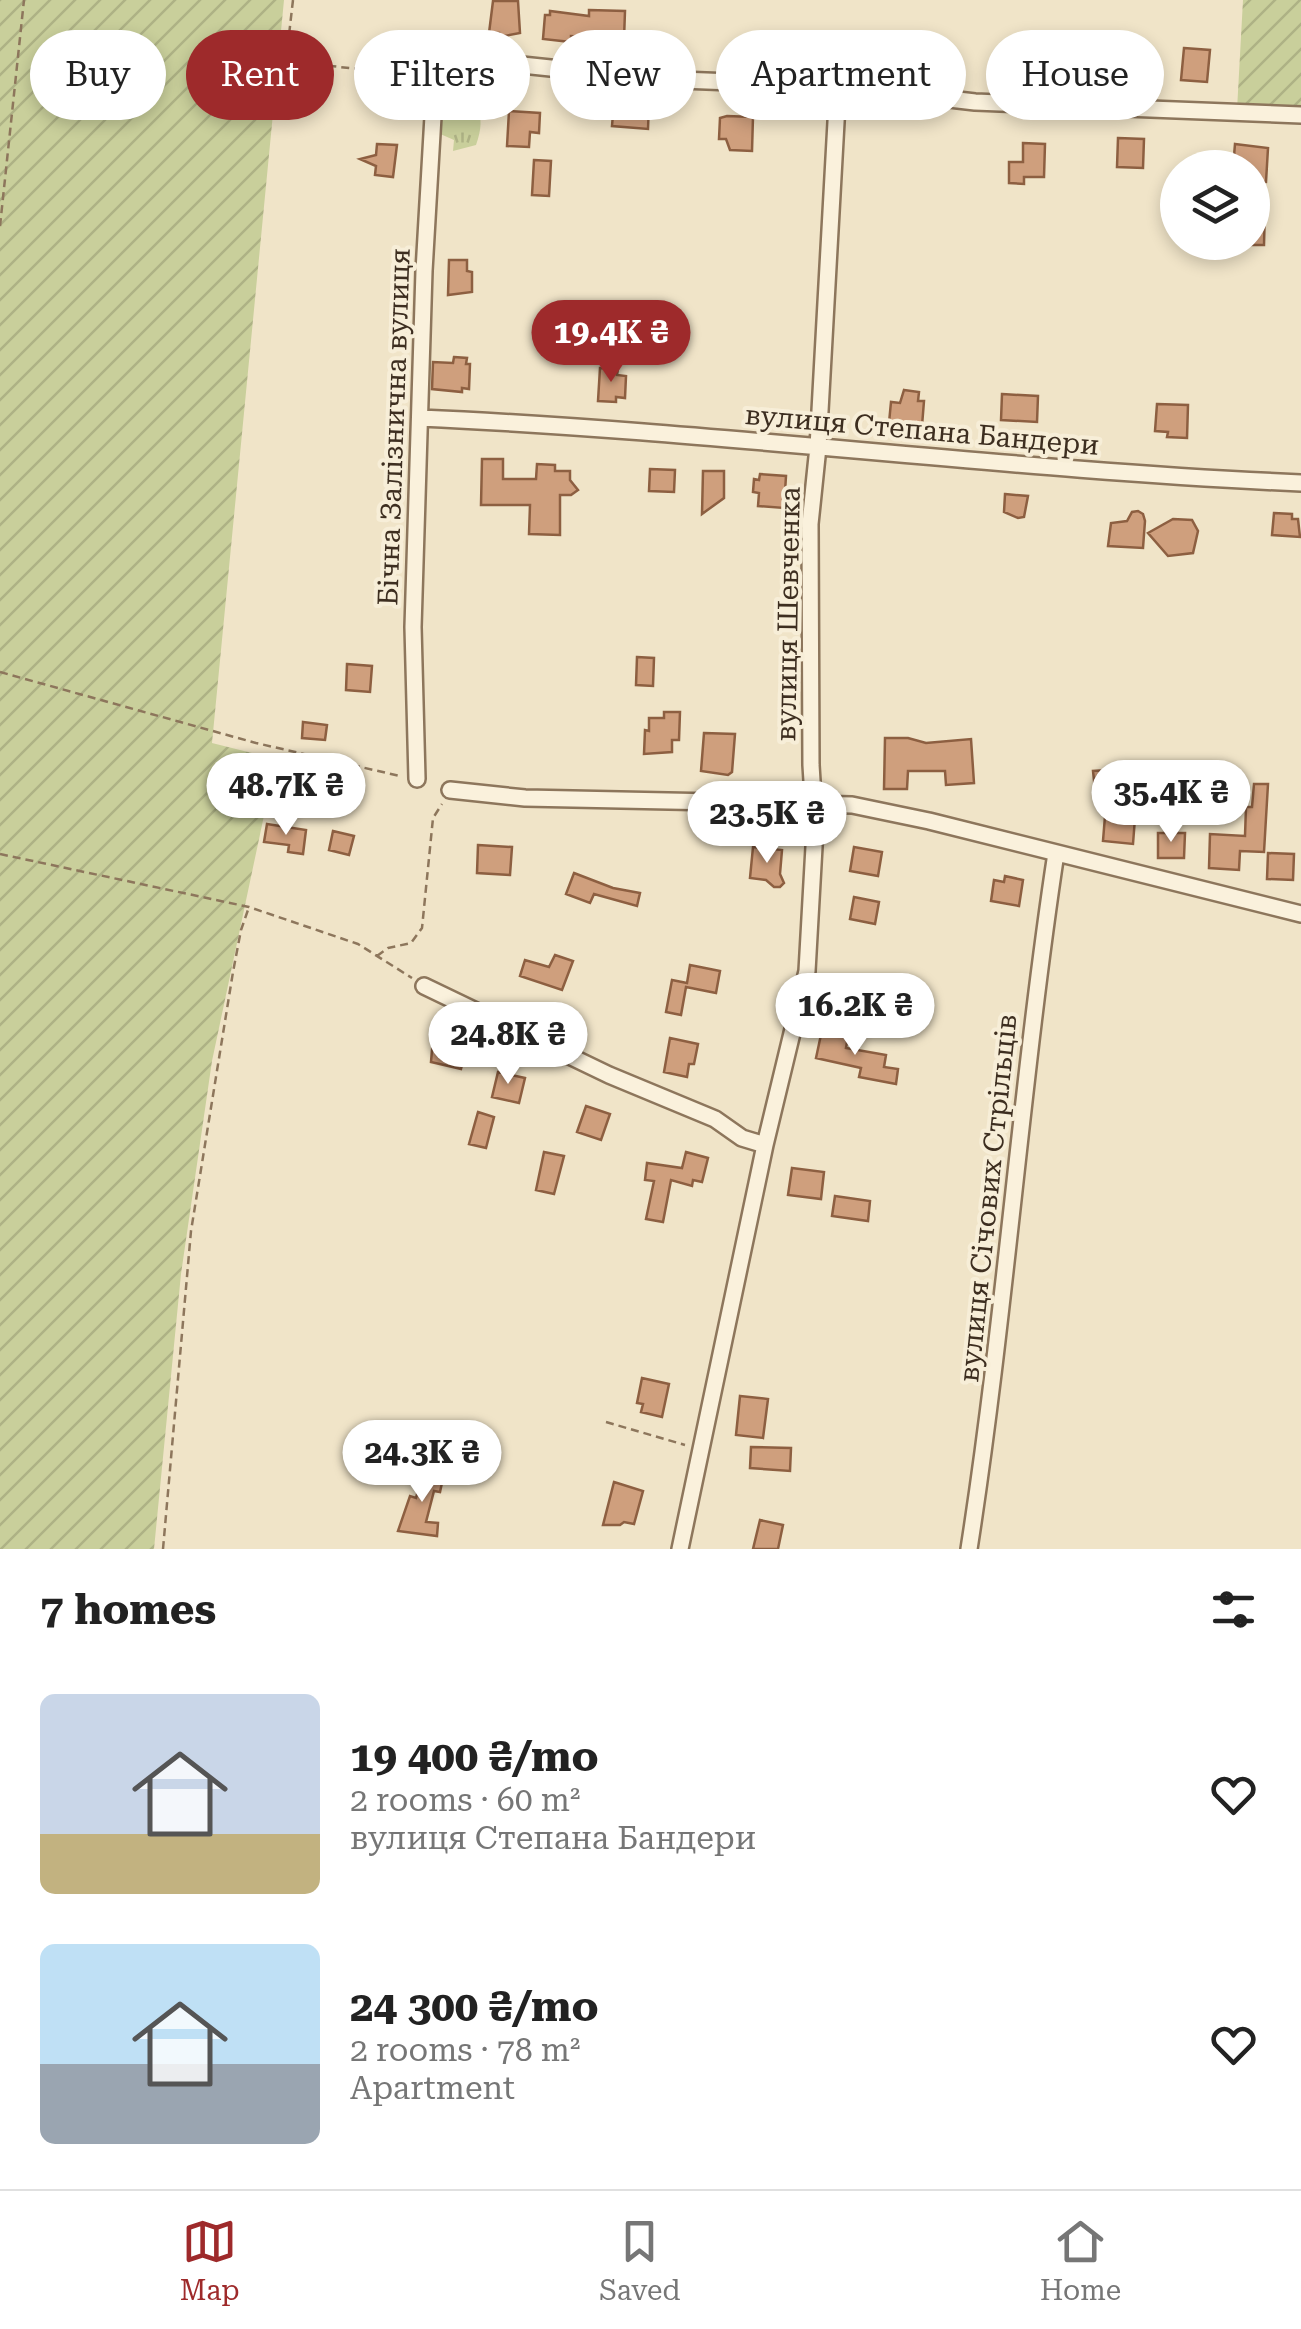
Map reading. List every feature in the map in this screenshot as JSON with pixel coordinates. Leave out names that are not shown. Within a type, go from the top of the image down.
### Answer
[{"type":"street","points":[[530,66],[716,81]]},
{"type":"street","points":[[966,101],[1301,115]]},
{"type":"street","name":"Бічна Залізнична вулиця","points":[[416,779],[413,626],[432,120]]},
{"type":"street","name":"вулиця Шевченка","points":[[680,1549],[764,1145],[807,971],[815,806],[811,766],[810,524],[818,447],[836,120]]},
{"type":"street","name":"вулиця Степана Бандери","points":[[420,418],[1301,483]]},
{"type":"street","points":[[450,790],[525,798],[852,805],[1301,914]]},
{"type":"street","name":"вулиця Січових Стрільців","points":[[970,1549],[989,1421],[1040,963],[1056,853]]},
{"type":"street","points":[[424,986],[609,1075],[715,1118],[742,1138],[764,1145]]},
{"type":"path","points":[[0,226],[24,0]]},
{"type":"path","points":[[293,0],[286,60],[354,69]]},
{"type":"path","points":[[0,672],[256,743],[416,779]]},
{"type":"path","points":[[377,956],[388,948],[411,943],[422,928],[434,818],[450,790]]},
{"type":"path","points":[[0,854],[249,907],[358,944],[424,986]]},
{"type":"path","points":[[163,1549],[191,1231],[240,930],[249,907]]},
{"type":"path","points":[[606,1422],[700,1449]]},
{"type":"green space","points":[[0,0],[284,0],[281,30],[186,30],[186,120],[272,120],[212,743],[276,759],[212,1061],[181,1274],[154,1549],[0,1549]]},
{"type":"green space","points":[[1243,0],[1301,0],[1301,108],[1237,110]]},
{"type":"green space","points":[[436,120],[481,120],[476,145],[453,151],[454,140],[438,133]]},
{"type":"building","points":[[493,1],[518,1],[520,30],[489,30]]},
{"type":"building","points":[[589,10],[625,11],[624,30],[550,30],[550,40],[543,39],[545,15],[550,15],[550,11],[589,16]]},
{"type":"building","points":[[1184,48],[1210,50],[1207,82],[1181,80]]},
{"type":"building","points":[[530,112],[540,113],[539,133],[530,132],[529,147],[507,146],[508,120],[530,120]]},
{"type":"building","points":[[612,120],[648,120],[648,129],[612,126]]},
{"type":"building","points":[[720,120],[753,120],[752,151],[730,150],[726,139],[719,139]]},
{"type":"building","points":[[1118,138],[1144,139],[1143,168],[1117,167]]},
{"type":"building","points":[[1023,143],[1045,144],[1044,177],[1024,177],[1024,184],[1009,183],[1009,162],[1023,162]]},
{"type":"building","points":[[377,144],[397,145],[393,177],[375,175],[376,166],[360,159],[376,155]]},
{"type":"building","points":[[1235,144],[1268,148],[1268,150],[1234,150]]},
{"type":"building","points":[[534,160],[551,161],[549,196],[532,195]]},
{"type":"building","points":[[449,260],[467,260],[467,271],[472,272],[472,292],[448,295]]},
{"type":"building","points":[[454,357],[467,358],[466,364],[470,364],[469,389],[432,389],[433,362],[453,363]]},
{"type":"building","points":[[600,368],[618,369],[617,375],[626,376],[625,398],[598,401]]},
{"type":"building","points":[[904,390],[919,392],[918,401],[924,401],[922,426],[889,423],[891,402],[900,403]]},
{"type":"building","points":[[1002,394],[1038,396],[1037,422],[1001,420]]},
{"type":"building","points":[[1157,404],[1188,405],[1187,438],[1167,437],[1168,432],[1155,431]]},
{"type":"building","points":[[482,459],[503,459],[503,479],[536,479],[537,464],[555,465],[555,471],[570,471],[570,480],[578,490],[560,495],[560,535],[529,534],[530,505],[481,505]]},
{"type":"building","points":[[650,469],[675,470],[674,492],[649,491]]},
{"type":"building","points":[[703,471],[724,471],[724,498],[702,514]]},
{"type":"building","points":[[760,474],[786,476],[784,508],[758,506],[759,493],[753,492],[754,479],[759,480]]},
{"type":"building","points":[[1005,494],[1028,496],[1024,517],[1004,512]]},
{"type":"building","points":[[1138,511],[1145,521],[1143,548],[1108,546],[1111,523],[1127,521],[1132,512]]},
{"type":"building","points":[[1274,513],[1292,514],[1292,519],[1298,519],[1300,537],[1272,535]]},
{"type":"building","points":[[1173,519],[1192,520],[1198,531],[1193,553],[1168,556],[1148,533]]},
{"type":"building","points":[[637,657],[654,658],[653,686],[636,685]]},
{"type":"building","points":[[347,664],[372,666],[370,692],[346,690]]},
{"type":"building","points":[[664,712],[680,712],[679,740],[672,740],[672,752],[644,754],[649,718],[664,718]]},
{"type":"building","points":[[303,722],[327,725],[325,740],[302,738]]},
{"type":"building","points":[[704,733],[735,734],[732,772],[728,775],[701,771]]},
{"type":"building","points":[[885,738],[926,743],[971,739],[974,783],[946,785],[945,771],[908,771],[907,789],[884,789]]},
{"type":"building","points":[[1123,769],[1125,788],[1095,790],[1093,771]]},
{"type":"building","points":[[282,777],[304,781],[301,802],[279,798]]},
{"type":"building","points":[[1254,784],[1268,784],[1264,852],[1240,851],[1239,870],[1209,868],[1210,834],[1245,836],[1246,807],[1252,807]]},
{"type":"building","points":[[1164,790],[1196,790],[1196,805],[1164,805]]},
{"type":"building","points":[[1105,816],[1135,818],[1133,844],[1103,841]]},
{"type":"building","points":[[267,824],[306,830],[303,854],[288,852],[289,845],[264,842]]},
{"type":"building","points":[[333,831],[354,836],[349,855],[329,850]]},
{"type":"building","points":[[1158,833],[1185,833],[1184,858],[1158,858]]},
{"type":"building","points":[[478,845],[512,847],[510,875],[477,873]]},
{"type":"building","points":[[753,847],[782,850],[780,874],[784,883],[780,887],[750,878]]},
{"type":"building","points":[[854,847],[882,852],[878,876],[850,871]]},
{"type":"building","points":[[1268,853],[1294,854],[1293,880],[1267,879]]},
{"type":"building","points":[[574,873],[613,888],[640,893],[637,906],[594,894],[590,903],[566,894]]},
{"type":"building","points":[[1005,876],[1023,880],[1019,906],[991,901],[994,880],[1004,882]]},
{"type":"building","points":[[854,897],[879,902],[875,924],[850,919]]},
{"type":"building","points":[[555,955],[573,961],[562,990],[520,976],[525,960],[549,967]]},
{"type":"building","points":[[690,965],[720,971],[716,993],[686,987],[681,1015],[666,1012],[672,980],[687,983]]},
{"type":"building","points":[[439,1028],[468,1038],[461,1069],[431,1062],[433,1038],[437,1038]]},
{"type":"building","points":[[822,1030],[848,1036],[846,1048],[886,1055],[884,1067],[898,1069],[896,1084],[859,1077],[861,1068],[816,1058]]},
{"type":"building","points":[[670,1038],[698,1044],[687,1077],[664,1072]]},
{"type":"building","points":[[498,1072],[525,1078],[519,1103],[492,1097]]},
{"type":"building","points":[[586,1106],[610,1114],[601,1140],[577,1132]]},
{"type":"building","points":[[478,1112],[494,1117],[486,1148],[469,1144]]},
{"type":"building","points":[[544,1152],[564,1156],[554,1194],[536,1190]]},
{"type":"building","points":[[686,1152],[708,1158],[702,1182],[693,1180],[692,1186],[671,1180],[663,1222],[646,1219],[654,1181],[645,1180],[647,1163],[682,1168]]},
{"type":"building","points":[[792,1168],[824,1172],[821,1199],[788,1195]]},
{"type":"building","points":[[835,1196],[870,1201],[868,1221],[832,1216]]},
{"type":"building","points":[[642,1378],[669,1384],[662,1417],[641,1412],[643,1404],[637,1403]]},
{"type":"building","points":[[740,1396],[768,1399],[763,1438],[736,1435]]},
{"type":"building","points":[[751,1447],[791,1448],[790,1471],[750,1468]]},
{"type":"building","points":[[425,1464],[439,1467],[437,1477],[443,1478],[440,1492],[434,1491],[426,1522],[438,1523],[437,1536],[398,1531],[410,1496],[416,1498]]},
{"type":"building","points":[[614,1482],[643,1491],[634,1524],[603,1525]]},
{"type":"building","points":[[760,1520],[783,1525],[778,1549],[753,1549]]}]
